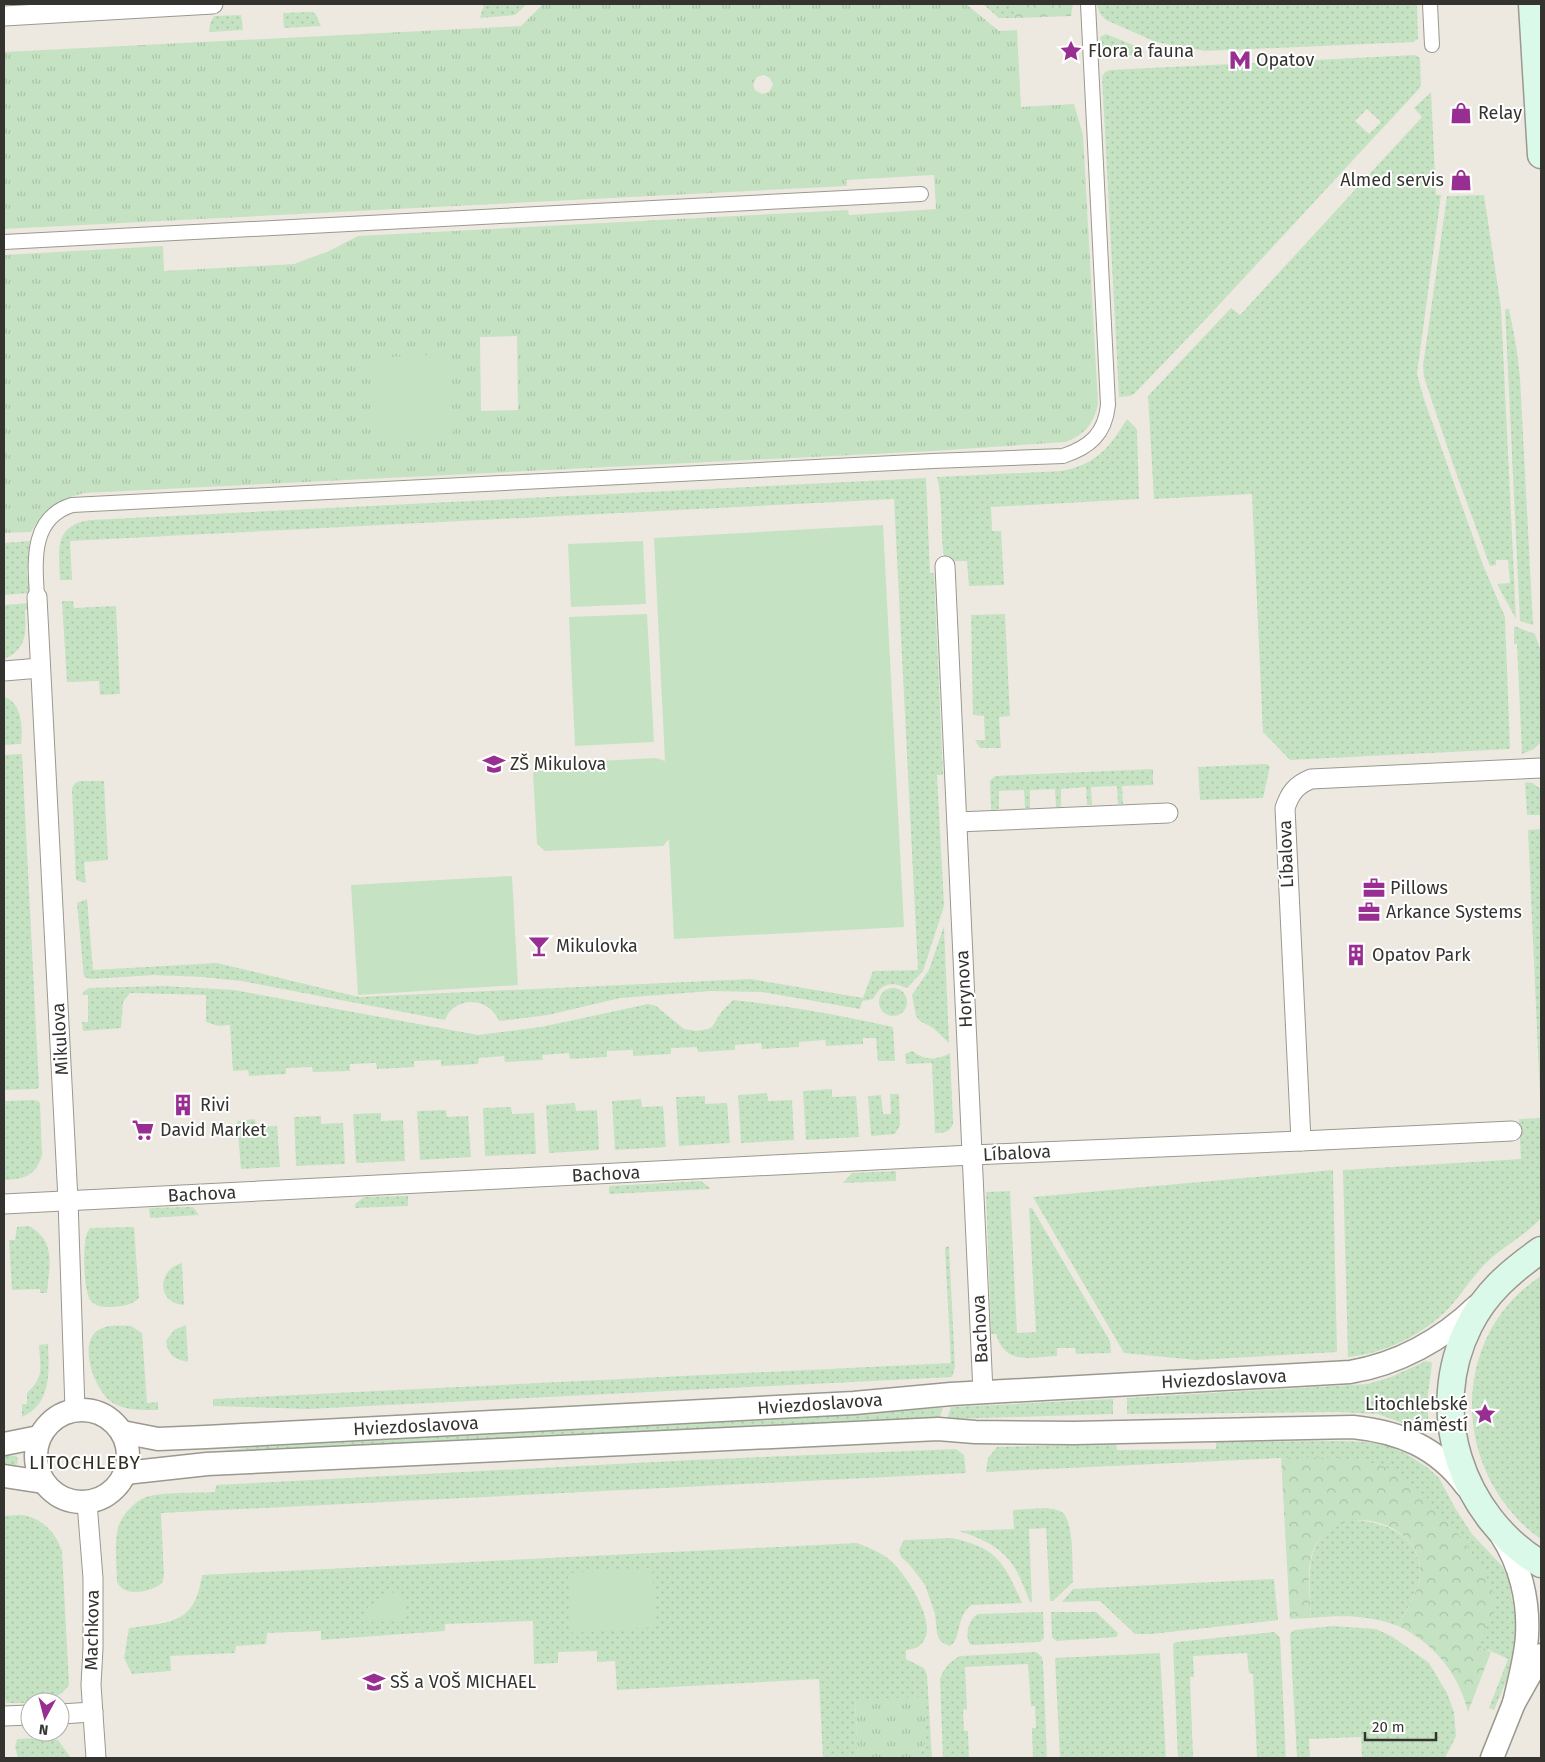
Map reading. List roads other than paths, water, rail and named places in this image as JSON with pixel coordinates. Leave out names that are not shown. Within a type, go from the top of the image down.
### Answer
[{"type":"main road","points":[[1532,4],[1541,155]]},
{"type":"main road","points":[[1541,1250],[1517,1267],[1494,1289],[1469,1326],[1457,1357],[1450,1388],[1450,1418],[1455,1446],[1459,1462],[1474,1496],[1495,1525],[1523,1552],[1541,1564]]},
{"type":"street","points":[[4,16],[213,4]]},
{"type":"street","points":[[36,597],[35,556],[42,530],[57,511],[72,505],[1063,456],[1078,451],[1088,445],[1098,435],[1107,415],[1108,405],[1088,4]]},
{"type":"street","points":[[1430,4],[1432,45]]},
{"type":"street","points":[[4,242],[921,194]]},
{"type":"street","name":"Horynova","points":[[945,566],[972,1155]]},
{"type":"street","name":"Mikulova","points":[[36,597],[68,1200],[75,1410]]},
{"type":"street","points":[[4,671],[40,668]]},
{"type":"street","name":"Líbalova","points":[[1301,1141],[1285,831],[1285,808],[1289,796],[1301,783],[1311,779],[1541,768]]},
{"type":"street","points":[[957,822],[1168,812]]},
{"type":"street","name":"Líbalova","points":[[972,1155],[1512,1131]]},
{"type":"street","name":"Bachova","points":[[4,1204],[972,1155],[983,1392]]},
{"type":"street","name":"Hviezdoslavova","points":[[122,1432],[158,1439],[206,1437],[854,1403],[983,1392],[1350,1372],[1364,1370],[1402,1357],[1440,1336],[1464,1319],[1494,1289]]},
{"type":"street","points":[[75,1410],[94,1411],[110,1419],[122,1432],[128,1452],[125,1473],[122,1481],[110,1494],[87,1503],[72,1502],[52,1492],[43,1482],[36,1460],[39,1437],[54,1419],[75,1410]]},
{"type":"street","name":"Hviezdoslavova","points":[[125,1473],[208,1464],[928,1430],[1074,1432],[1353,1427],[1378,1429],[1422,1446],[1454,1469],[1474,1496]]},
{"type":"street","points":[[4,1444],[39,1437]]},
{"type":"street","points":[[4,1476],[43,1482]]},
{"type":"street","name":"Machkova","points":[[87,1503],[93,1578],[91,1685],[96,1758]]},
{"type":"street","points":[[1495,1525],[1515,1561],[1521,1580],[1527,1621],[1526,1649],[1514,1703]]},
{"type":"street","points":[[1492,1758],[1514,1703],[1541,1654]]},
{"type":"street","points":[[70,1713],[93,1712]]},
{"type":"street","points":[[4,1716],[20,1715]]},
{"type":"place","name":"Flora a fauna","points":[[1071,51]]},
{"type":"place","name":"Opatov","points":[[1240,60]]},
{"type":"place","name":"Relay","points":[[1461,113]]},
{"type":"place","name":"Almed servis","points":[[1461,180]]},
{"type":"place","name":"ZŠ Mikulova","points":[[494,764]]},
{"type":"place","name":"Pillows","points":[[1374,888]]},
{"type":"place","name":"Arkance Systems","points":[[1369,912]]},
{"type":"place","name":"Mikulovka","points":[[539,946]]},
{"type":"place","name":"Opatov Park","points":[[1356,955]]},
{"type":"place","name":"Rivi","points":[[183,1105]]},
{"type":"place","name":"David Market","points":[[143,1130]]},
{"type":"place","name":"Litochlebské náměstí","points":[[1485,1414]]},
{"type":"place","name":"SŠ a VOŠ MICHAEL","points":[[374,1682]]},
{"type":"district","name":"LITOCHLEBY","points":[[85,1462]]}]
